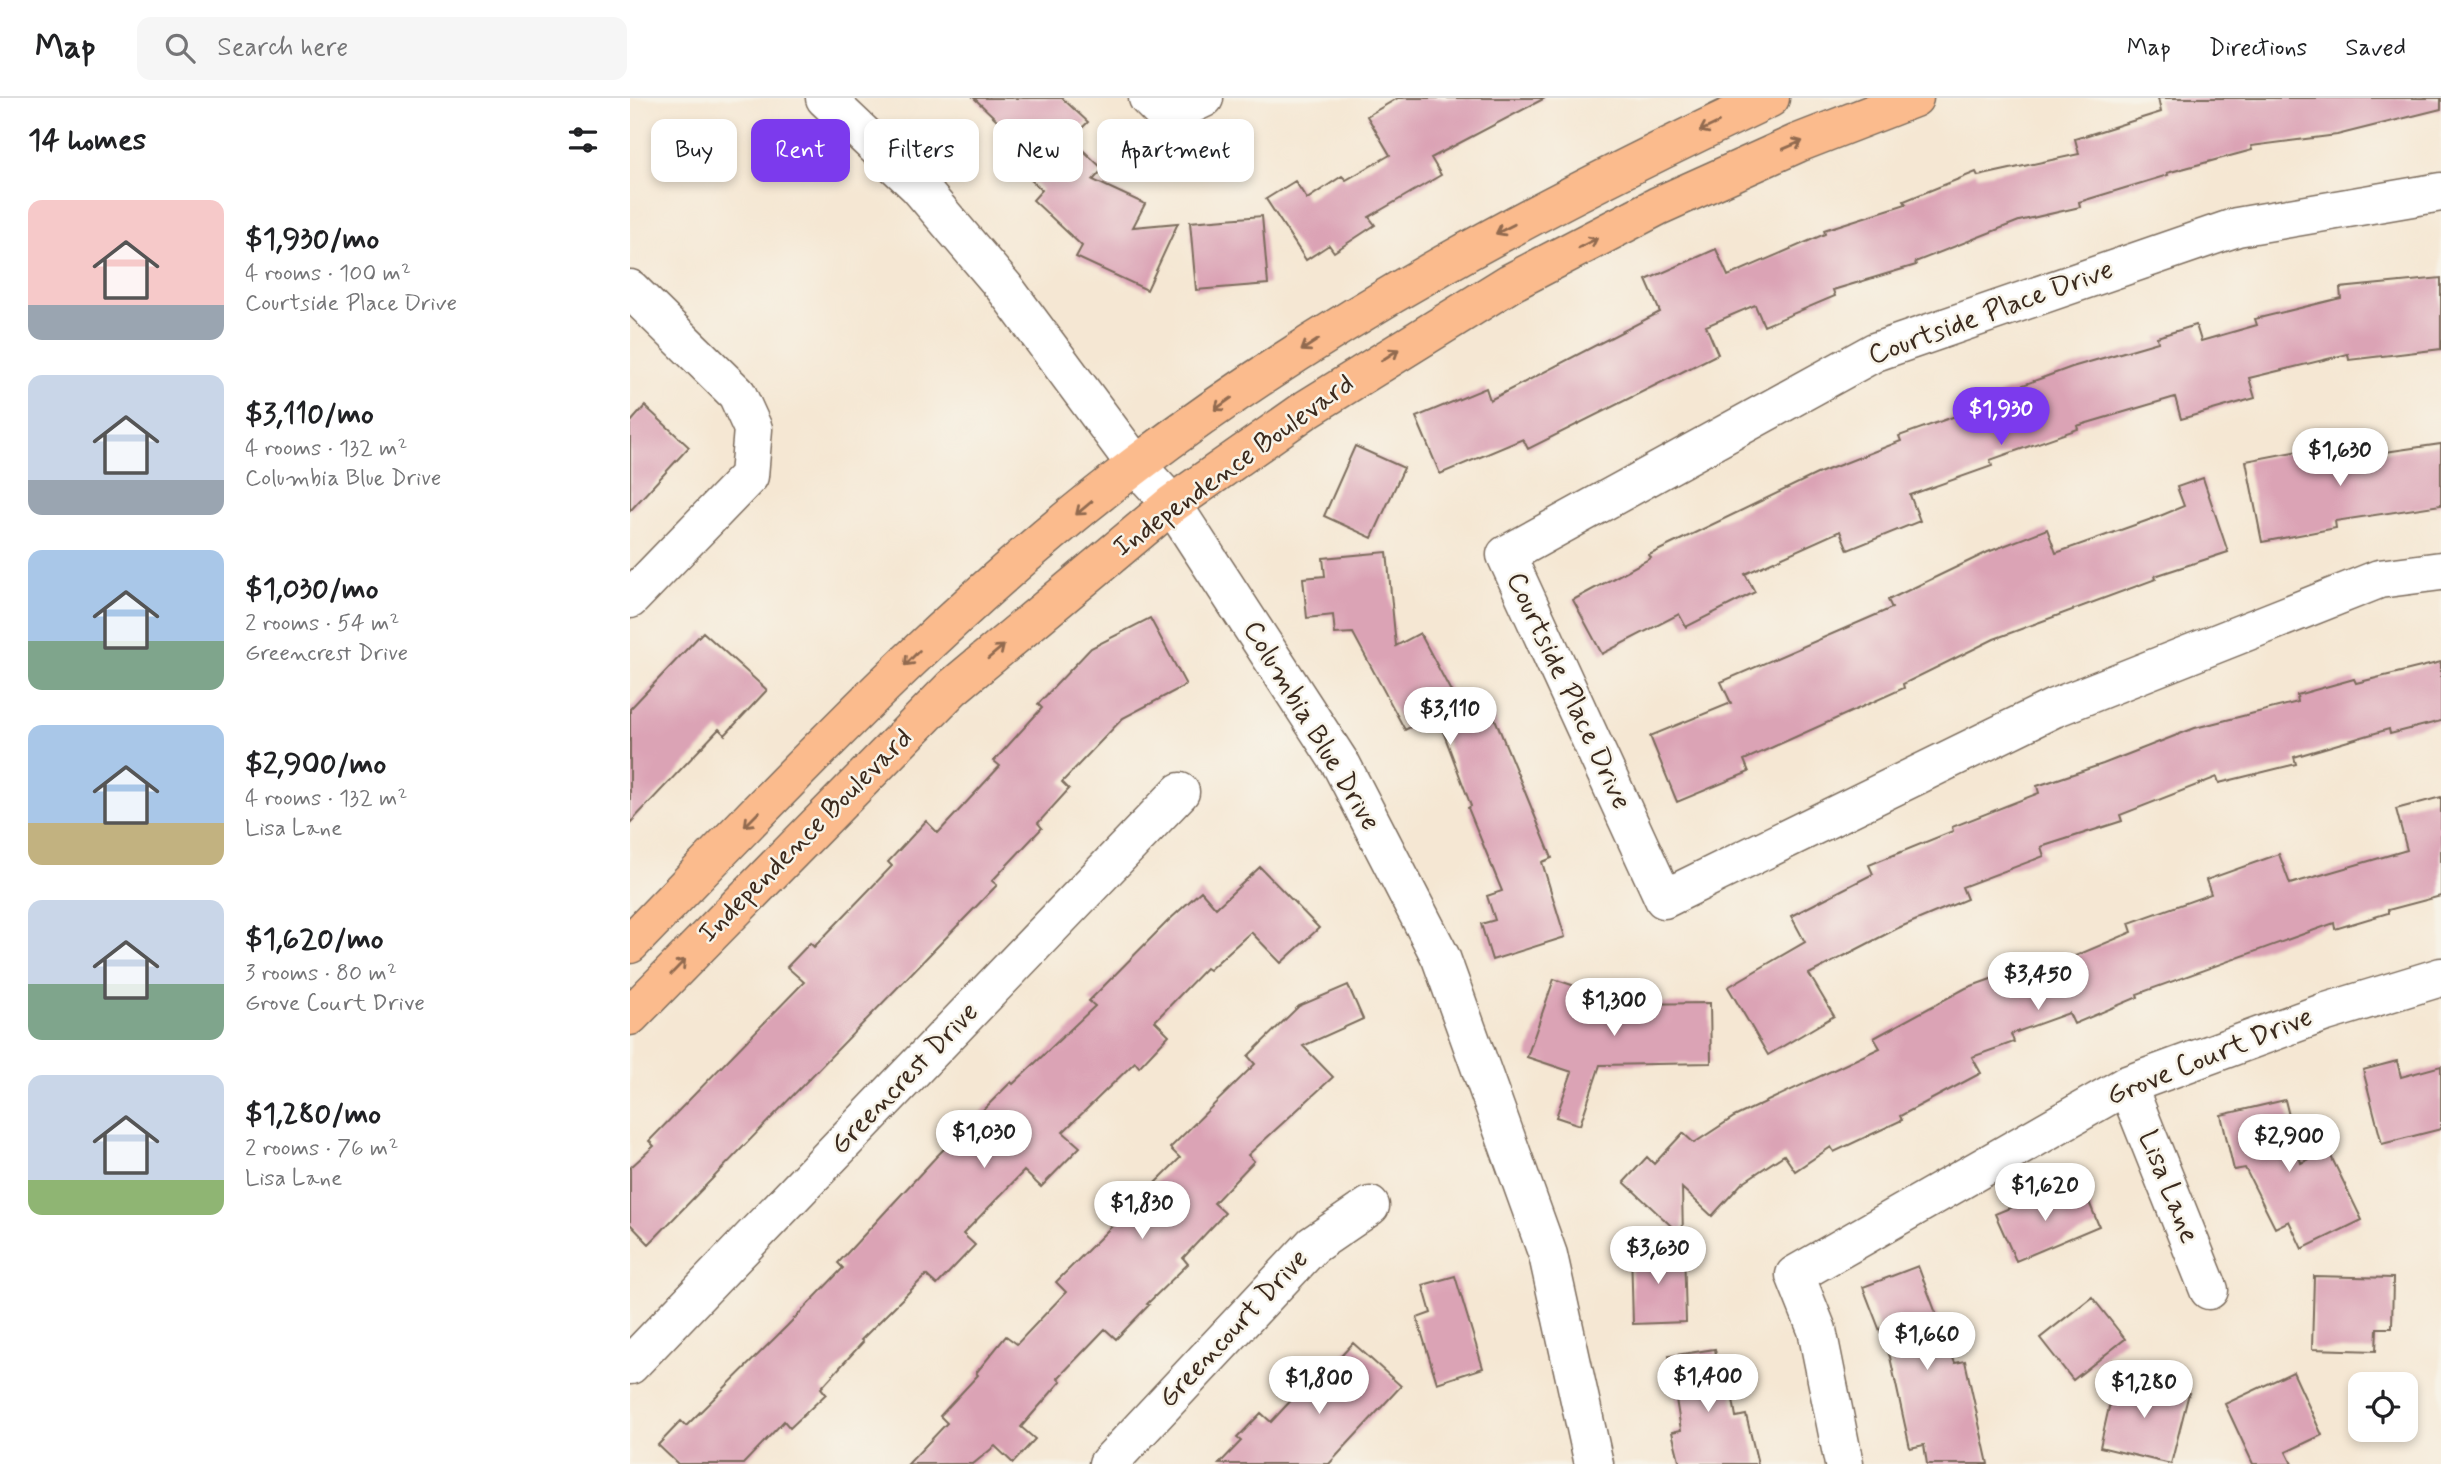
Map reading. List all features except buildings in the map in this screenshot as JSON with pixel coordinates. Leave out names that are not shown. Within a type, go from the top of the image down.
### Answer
[{"type":"main road","name":"Independence Boulevard","points":[[630,944],[954,616],[1136,465],[1279,365],[1491,236],[1635,162],[1770,98]]},
{"type":"main road","name":"Independence Boulevard","points":[[630,1016],[952,688],[1172,504],[1307,409],[1409,343],[1510,283],[1658,206],[1798,143],[1914,98]]},
{"type":"main road","points":[[1635,162],[1658,206]]},
{"type":"main road","points":[[702,870],[737,906]]},
{"type":"street","name":"Columbia Blue Drive","points":[[825,98],[918,186],[995,277],[1136,465],[1172,504],[1342,766],[1441,958],[1548,1255],[1594,1464]]},
{"type":"street","points":[[1148,98],[1166,116],[1204,98]]},
{"type":"street","name":"Courtside Place Drive","points":[[2441,192],[2237,227],[1875,352],[1506,555],[1664,899],[2054,708],[2379,579],[2441,571]]},
{"type":"street","points":[[630,289],[737,394],[753,429],[749,476],[630,599]]},
{"type":"street","name":"Greencrest Drive","points":[[630,1365],[1180,792]]},
{"type":"street","name":"Grove Court Drive","points":[[1844,1464],[1817,1330],[1795,1275],[2127,1085],[2323,1013],[2441,977]]},
{"type":"street","name":"Lisa Lane","points":[[2127,1085],[2209,1290]]},
{"type":"street","name":"Greencourt Drive","points":[[1108,1464],[1312,1245],[1370,1206]]}]
